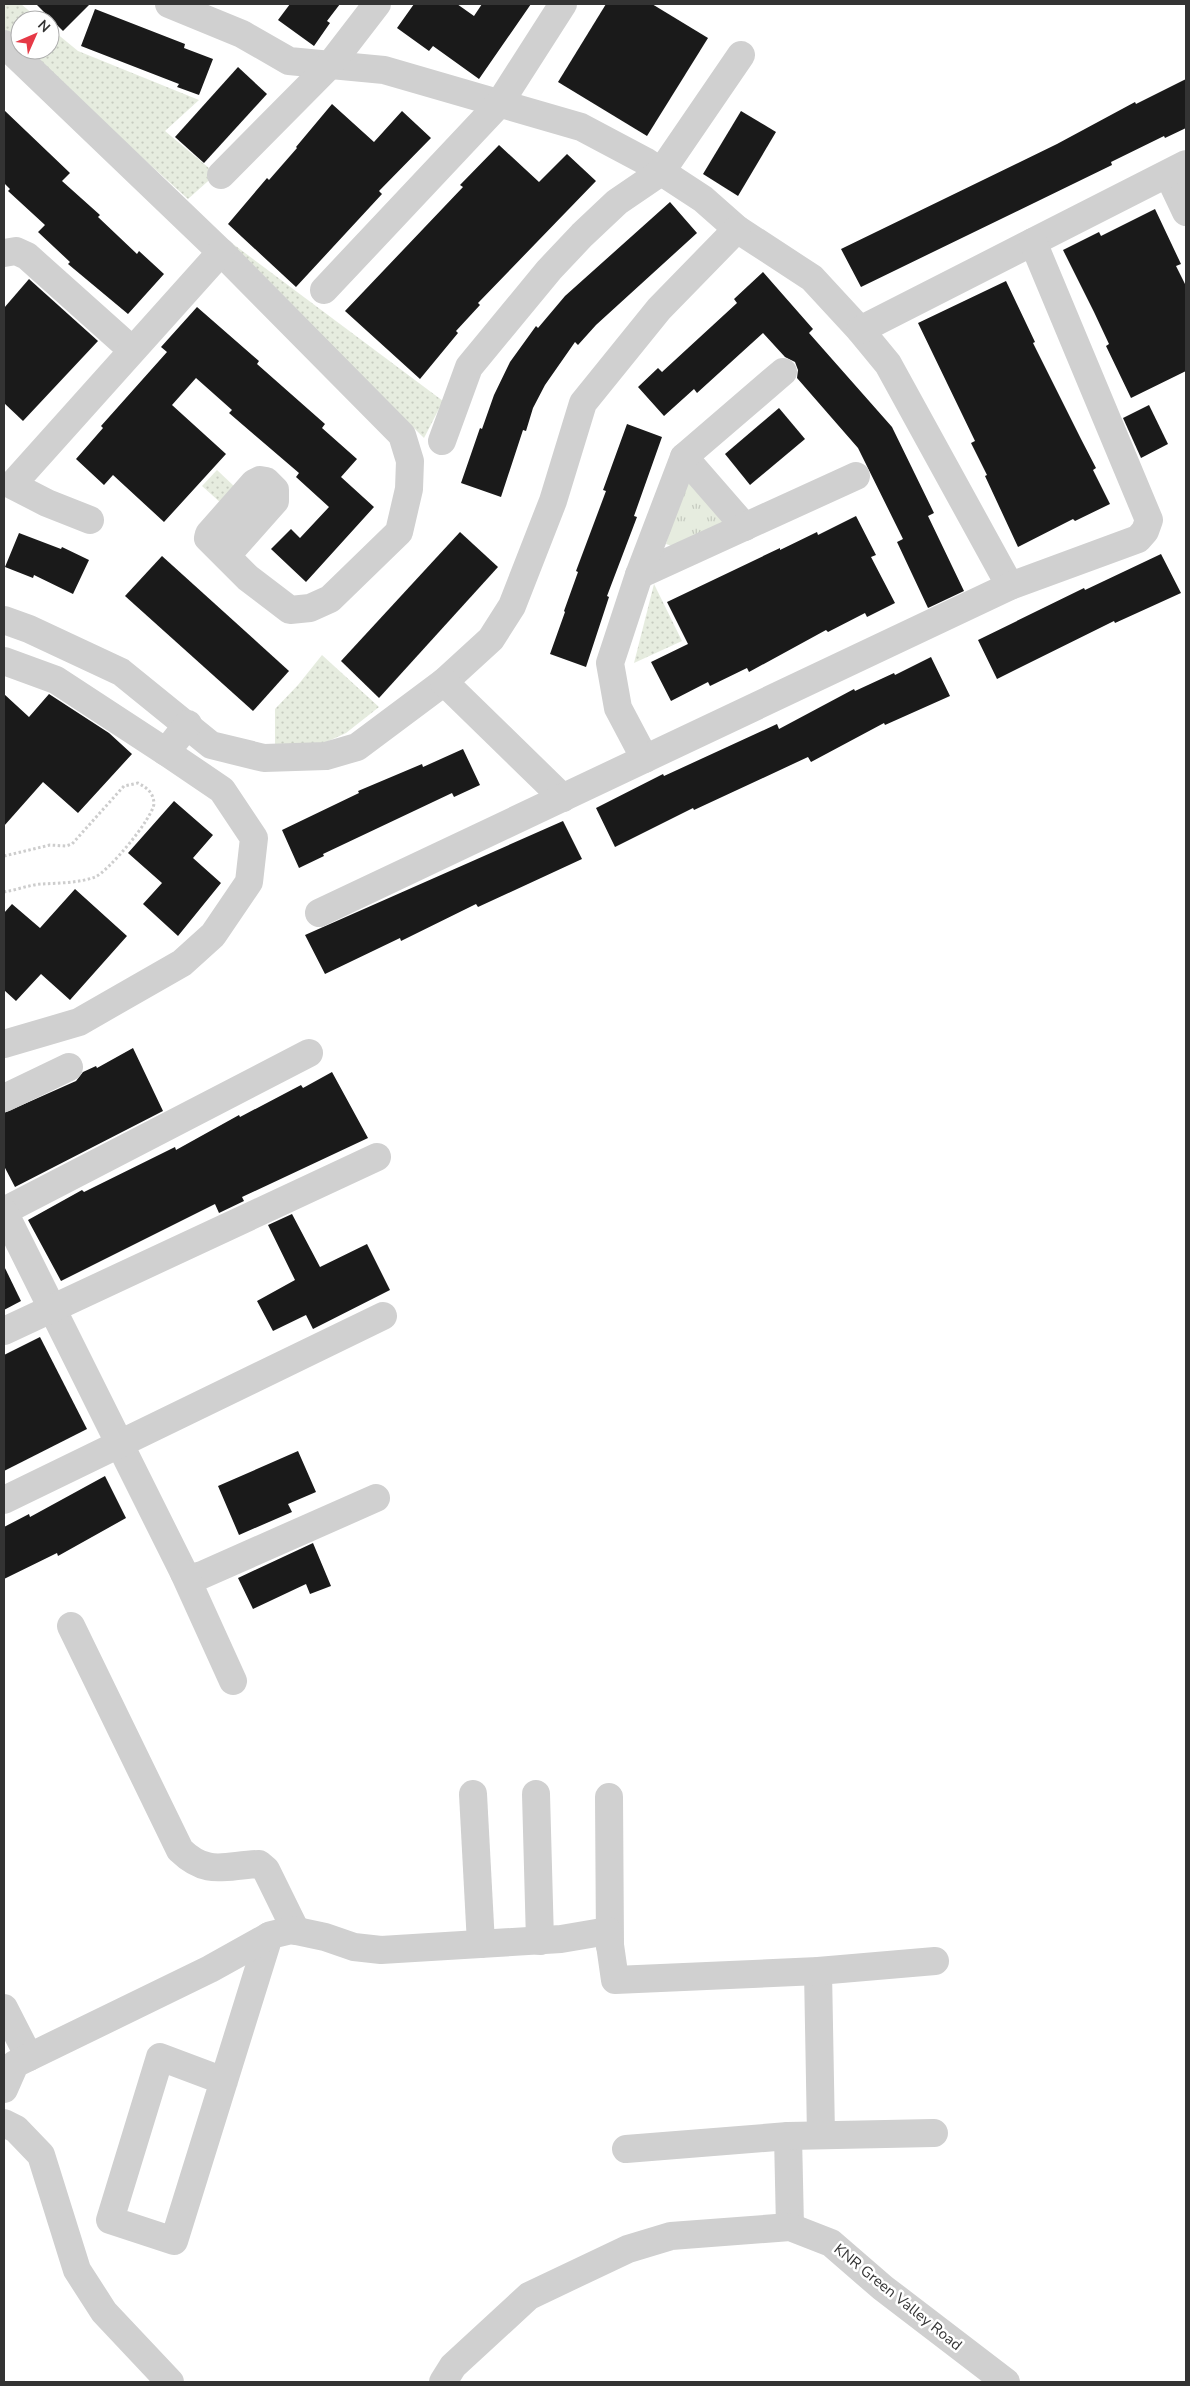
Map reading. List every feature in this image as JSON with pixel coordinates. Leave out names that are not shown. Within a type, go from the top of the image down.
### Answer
[{"type":"street","points":[[169,4],[242,34],[289,61],[384,70],[581,127],[661,172],[703,199],[737,229],[812,278],[860,330],[888,364],[1010,586]]},
{"type":"street","points":[[221,175],[330,64],[377,4]]},
{"type":"street","points":[[324,290],[498,104],[563,4]]},
{"type":"street","points":[[4,44],[221,252],[402,436],[410,461],[409,489],[399,532],[330,599],[310,608],[290,610],[248,578],[227,555]]},
{"type":"street","points":[[442,441],[469,366],[582,234],[617,202],[661,172],[741,55]]},
{"type":"street","points":[[860,330],[1177,169],[1186,212]]},
{"type":"street","points":[[4,620],[29,629],[121,672],[211,744],[264,758],[326,756],[357,747],[444,682],[491,639],[512,606],[553,501],[582,402],[659,309],[737,229]]},
{"type":"street","points":[[319,913],[1010,586],[1138,539],[1145,531],[1149,520],[1033,242]]},
{"type":"street","points":[[4,253],[16,251],[27,256],[132,350]]},
{"type":"street","points":[[90,520],[47,503],[8,483],[221,252]]},
{"type":"street","points":[[645,759],[618,708],[610,663],[639,575],[684,457],[783,372]]},
{"type":"street","points":[[684,457],[745,527]]},
{"type":"street","points":[[639,575],[856,476]]},
{"type":"street","points":[[4,661],[56,680],[222,790],[254,838],[249,882],[213,935],[182,963],[78,1022],[10,1037]]},
{"type":"street","points":[[444,682],[563,798]]},
{"type":"street","points":[[166,752],[188,724]]},
{"type":"street","points":[[190,769],[211,744]]},
{"type":"street","points":[[233,1681],[184,1573],[4,1211],[309,1052]]},
{"type":"street","points":[[4,1098],[69,1067]]},
{"type":"street","points":[[4,1331],[377,1157]]},
{"type":"street","points":[[4,1500],[120,1446],[383,1316]]},
{"type":"street","points":[[184,1573],[191,1578],[202,1575],[376,1498]]},
{"type":"street","points":[[71,1626],[180,1850],[192,1862],[209,1867],[258,1864],[266,1870],[296,1931]]},
{"type":"street","points":[[473,1794],[481,1944]]},
{"type":"street","points":[[536,1794],[540,1940]]},
{"type":"street","points":[[609,1797],[610,1946]]},
{"type":"street","points":[[16,2055],[210,1968],[268,1936],[296,1931],[325,1936],[354,1947],[381,1950],[540,1940],[608,1931],[615,1980],[818,1971],[935,1961]]},
{"type":"street","points":[[224,2081],[160,2057],[110,2220],[174,2242],[224,2081],[268,1936]]},
{"type":"street","points":[[818,1971],[820,2135]]},
{"type":"street","points":[[4,2008],[16,2055],[4,2090]]},
{"type":"street","points":[[4,2123],[16,2129],[41,2155],[77,2270],[104,2312],[170,2382]]},
{"type":"street","points":[[626,2149],[788,2136],[934,2133]]},
{"type":"street","points":[[788,2136],[790,2227]]},
{"type":"street","name":"KNR Green Valley Road","points":[[443,2382],[452,2366],[529,2296],[628,2249],[671,2236],[790,2227],[831,2243],[883,2288],[1006,2382]]},
{"type":"path","points":[[4,856],[50,846],[61,847],[72,844],[124,786],[138,783],[151,792],[154,802],[150,817],[110,866],[97,877],[66,883],[40,884],[4,892]]},
{"type":"green space","points":[[4,4],[21,4],[28,10],[10,10],[10,38],[4,33]]},
{"type":"green space","points":[[60,36],[78,51],[199,100],[165,131],[216,174],[188,199],[34,60],[60,60]]},
{"type":"green space","points":[[217,232],[443,401],[424,438]]},
{"type":"green space","points":[[217,470],[236,488],[221,503],[202,486]]},
{"type":"green space","points":[[686,478],[728,525],[675,547],[666,544]]},
{"type":"green space","points":[[654,584],[682,641],[634,663]]},
{"type":"green space","points":[[322,655],[379,707],[346,733],[322,744],[275,744],[275,709],[298,685]]},
{"type":"building","points":[[36,4],[90,4],[63,31],[60,28],[60,10],[42,10]]},
{"type":"building","points":[[290,4],[340,4],[327,21],[330,23],[314,46],[278,20]]},
{"type":"building","points":[[414,4],[457,4],[474,16],[482,4],[531,4],[479,79],[433,46],[429,51],[397,28]]},
{"type":"building","points":[[606,4],[652,4],[708,38],[647,136],[558,82]]},
{"type":"building","points":[[95,9],[185,44],[184,48],[213,59],[199,95],[177,87],[179,84],[81,46]]},
{"type":"building","points":[[238,67],[267,94],[204,163],[175,137]]},
{"type":"building","points":[[1186,79],[1186,128],[1165,138],[1164,136],[1111,162],[1112,165],[861,287],[841,249],[1057,144],[1135,102],[1136,104]]},
{"type":"building","points":[[332,104],[374,142],[402,111],[431,138],[379,191],[382,194],[296,287],[228,224],[267,178],[269,180],[297,148]]},
{"type":"building","points":[[4,110],[70,173],[62,181],[100,215],[98,217],[137,254],[139,251],[164,274],[128,314],[68,264],[70,262],[38,232],[45,225],[8,191],[10,189],[4,183]]},
{"type":"building","points":[[741,111],[776,132],[738,196],[703,174]]},
{"type":"building","points":[[499,145],[539,182],[567,154],[596,181],[478,303],[480,305],[456,331],[458,333],[420,379],[345,311],[463,187],[460,185]]},
{"type":"building","points":[[670,202],[697,233],[596,325],[578,345],[575,342],[545,385],[533,408],[526,431],[523,430],[501,497],[461,483],[480,428],[482,429],[494,395],[510,362],[536,326],[538,328],[565,296]]},
{"type":"building","points":[[1155,209],[1181,264],[1176,266],[1186,286],[1186,371],[1131,398],[1106,346],[1109,344],[1063,250],[1099,232],[1101,236]]},
{"type":"building","points":[[763,272],[813,329],[809,333],[892,427],[934,513],[928,516],[964,591],[928,608],[897,542],[903,539],[858,448],[797,378],[798,370],[795,362],[785,357],[763,333],[697,393],[694,389],[664,416],[638,387],[658,368],[662,372],[737,303],[734,299]]},
{"type":"building","points":[[29,279],[98,341],[23,421],[4,403],[4,308]]},
{"type":"building","points":[[1006,281],[1035,342],[1033,343],[1096,468],[1093,470],[1110,504],[1075,521],[1073,519],[1018,547],[971,443],[975,441],[918,323]]},
{"type":"building","points":[[197,307],[259,361],[257,364],[325,424],[322,428],[357,459],[341,477],[374,507],[306,582],[271,549],[291,529],[300,538],[329,507],[296,477],[299,473],[229,413],[232,410],[196,378],[172,405],[226,454],[164,522],[113,475],[104,485],[76,459],[103,428],[101,426],[167,352],[161,347]]},
{"type":"building","points":[[1149,405],[1168,444],[1141,458],[1123,418]]},
{"type":"building","points":[[779,408],[805,439],[750,485],[725,454]]},
{"type":"building","points":[[627,424],[662,437],[634,516],[637,517],[607,596],[609,597],[586,667],[550,654],[578,572],[576,571],[606,491],[603,490]]},
{"type":"building","points":[[856,516],[876,555],[871,557],[895,603],[867,617],[865,613],[828,632],[826,630],[749,672],[747,668],[710,686],[708,682],[671,701],[651,662],[688,644],[667,602],[780,548],[780,550],[817,532],[818,535]]},
{"type":"building","points":[[460,532],[498,567],[379,698],[341,661]]},
{"type":"building","points":[[19,533],[61,549],[62,547],[89,560],[73,594],[34,575],[33,578],[5,567]]},
{"type":"building","points":[[1161,554],[1181,593],[1115,623],[1114,621],[997,679],[978,640],[1084,588],[1085,590]]},
{"type":"building","points":[[162,556],[289,671],[253,711],[125,596]]},
{"type":"building","points":[[931,657],[950,696],[885,725],[884,723],[811,762],[808,757],[694,810],[693,808],[615,847],[596,808],[663,774],[664,776],[777,724],[779,729],[854,689],[855,691],[894,673],[895,675]]},
{"type":"building","points":[[4,694],[29,717],[49,694],[109,733],[132,754],[78,813],[43,782],[4,826]]},
{"type":"building","points":[[463,749],[480,785],[454,797],[452,793],[323,854],[324,856],[299,868],[282,830],[359,793],[358,791],[422,764],[423,767]]},
{"type":"building","points":[[174,801],[213,835],[193,858],[221,883],[178,936],[143,904],[162,883],[128,853]]},
{"type":"building","points":[[563,821],[582,859],[478,907],[476,904],[401,941],[400,938],[325,974],[305,935]]},
{"type":"building","points":[[75,889],[127,936],[70,1000],[41,974],[16,1001],[4,990],[4,913],[12,904],[40,928]]},
{"type":"building","points":[[133,1048],[163,1111],[15,1187],[4,1166],[4,1113],[76,1081],[83,1072],[96,1066],[97,1068]]},
{"type":"building","points":[[332,1072],[368,1138],[242,1197],[244,1201],[219,1213],[215,1204],[61,1281],[28,1220],[82,1190],[84,1192],[175,1147],[176,1150],[239,1115],[240,1117],[301,1085],[303,1088]]},
{"type":"building","points":[[292,1214],[320,1267],[367,1244],[390,1290],[313,1329],[306,1315],[273,1331],[257,1301],[295,1280],[268,1225]]},
{"type":"building","points":[[4,1266],[21,1301],[4,1310]]},
{"type":"building","points":[[40,1337],[87,1429],[4,1471],[4,1355]]},
{"type":"building","points":[[298,1451],[316,1492],[288,1504],[292,1512],[239,1535],[218,1486]]},
{"type":"building","points":[[105,1476],[126,1518],[58,1556],[57,1553],[4,1579],[4,1527],[29,1514],[30,1517]]},
{"type":"building","points":[[313,1543],[331,1586],[310,1594],[306,1584],[253,1609],[238,1578]]}]
